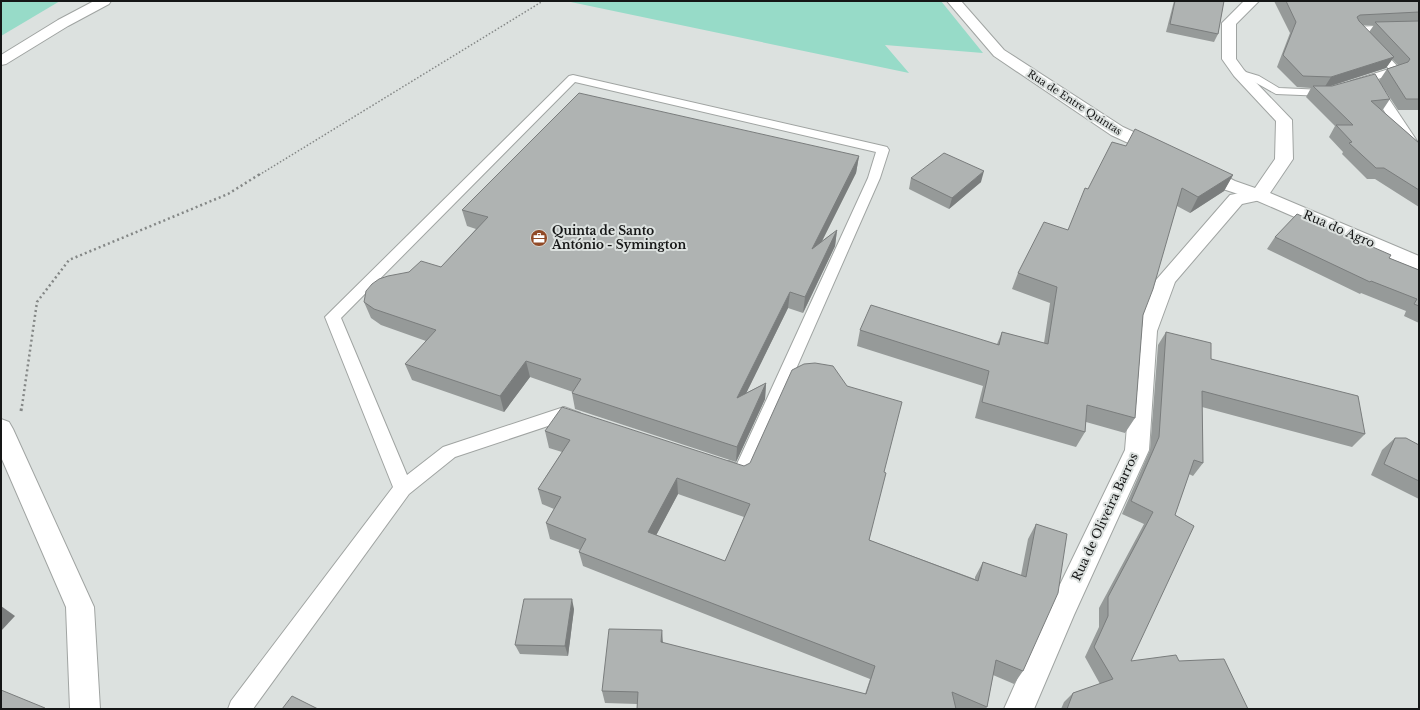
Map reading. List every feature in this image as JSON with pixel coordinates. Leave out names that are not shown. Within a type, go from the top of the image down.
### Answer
[{"type":"street","points":[[1,61],[57,26],[104,1]]},
{"type":"street","name":"Rua de Entre Quintas","points":[[954,1],[999,53],[1117,131],[1229,185],[1259,195]]},
{"type":"street","points":[[1252,1],[1229,23],[1229,59],[1240,73],[1284,120],[1284,159],[1259,195]]},
{"type":"street","name":"Rua do Agro","points":[[1259,195],[1419,264]]},
{"type":"street","name":"Rua de Oliveira Barros","points":[[1019,709],[1063,609],[1137,450],[1146,331],[1166,280],[1236,199],[1259,195]]},
{"type":"street","points":[[1,429],[80,607],[85,709]]},
{"type":"lane","points":[[1240,73],[1255,78],[1276,91],[1325,93],[1396,70],[1357,29],[1419,27]]},
{"type":"lane","points":[[403,488],[333,317],[573,78],[883,150],[874,178],[742,474],[719,466]]},
{"type":"lane","points":[[1371,78],[1392,114],[1419,153]]},
{"type":"lane","points":[[239,709],[403,488],[448,452],[564,414],[586,422]]},
{"type":"path","points":[[21,411],[37,302],[69,260],[228,194],[543,1]]},
{"type":"green space","points":[[1,1],[60,1],[1,36]]},
{"type":"green space","points":[[566,1],[941,1],[983,53],[885,45],[909,73]]},
{"type":"building","points":[[1175,1],[1224,1],[1218,34],[1170,24]]},
{"type":"building","points":[[1286,1],[1419,1],[1419,12],[1360,15],[1357,17],[1359,21],[1394,57],[1331,77],[1303,76],[1283,55],[1296,22]]},
{"type":"building","points":[[1419,21],[1419,99],[1406,99],[1387,69],[1408,62],[1410,59],[1375,22]]},
{"type":"building","points":[[1375,74],[1390,99],[1371,101],[1419,143],[1419,190],[1384,168],[1376,168],[1349,143],[1352,142],[1336,125],[1353,125],[1313,86],[1332,86]]},
{"type":"building","points":[[579,93],[859,156],[812,249],[837,230],[805,297],[790,292],[737,398],[766,383],[737,447],[572,393],[581,379],[526,361],[500,396],[405,364],[436,330],[374,309],[364,302],[366,291],[379,279],[409,272],[421,261],[441,267],[488,217],[462,210]]},
{"type":"building","points":[[1135,129],[1233,175],[1198,197],[1182,188],[1153,289],[1143,315],[1135,418],[1087,405],[1085,432],[982,402],[989,371],[860,330],[871,305],[999,345],[1002,332],[1048,344],[1057,287],[1018,273],[1044,222],[1068,230],[1085,188],[1088,189],[1112,142],[1126,146]]},
{"type":"building","points":[[944,153],[984,171],[952,198],[911,178]]},
{"type":"building","points":[[1297,214],[1391,255],[1389,258],[1419,270],[1419,306],[1414,304],[1417,299],[1371,281],[1370,282],[1275,237]]},
{"type":"building","points":[[1166,332],[1211,343],[1211,359],[1358,396],[1365,434],[1202,391],[1203,463],[1194,460],[1175,515],[1194,526],[1131,661],[1176,655],[1179,661],[1224,659],[1248,709],[1067,709],[1073,693],[1113,679],[1094,647],[1108,616],[1108,597],[1153,512],[1131,501],[1159,437]]},
{"type":"building","points":[[815,363],[833,366],[847,386],[902,402],[884,472],[886,473],[869,540],[978,581],[983,562],[1026,577],[1036,524],[1067,534],[1058,593],[1023,671],[996,660],[987,707],[952,692],[956,709],[637,709],[638,692],[602,691],[609,629],[662,630],[661,642],[866,694],[875,666],[579,552],[586,539],[546,523],[561,497],[538,489],[570,440],[545,431],[562,407],[744,466],[750,463],[792,370],[804,364]],"holes":[[[677,478],[750,504],[725,561],[648,532]]]},
{"type":"building","points":[[1395,438],[1406,438],[1419,445],[1419,481],[1384,464]]},
{"type":"building","points":[[524,599],[572,599],[565,646],[515,645]]},
{"type":"building","points":[[1,690],[45,708],[1,709]]},
{"type":"building","points":[[292,696],[318,709],[282,709]]},
{"type":"place","name":"Quinta de Santo António - Symington","points":[[539,238]]}]
